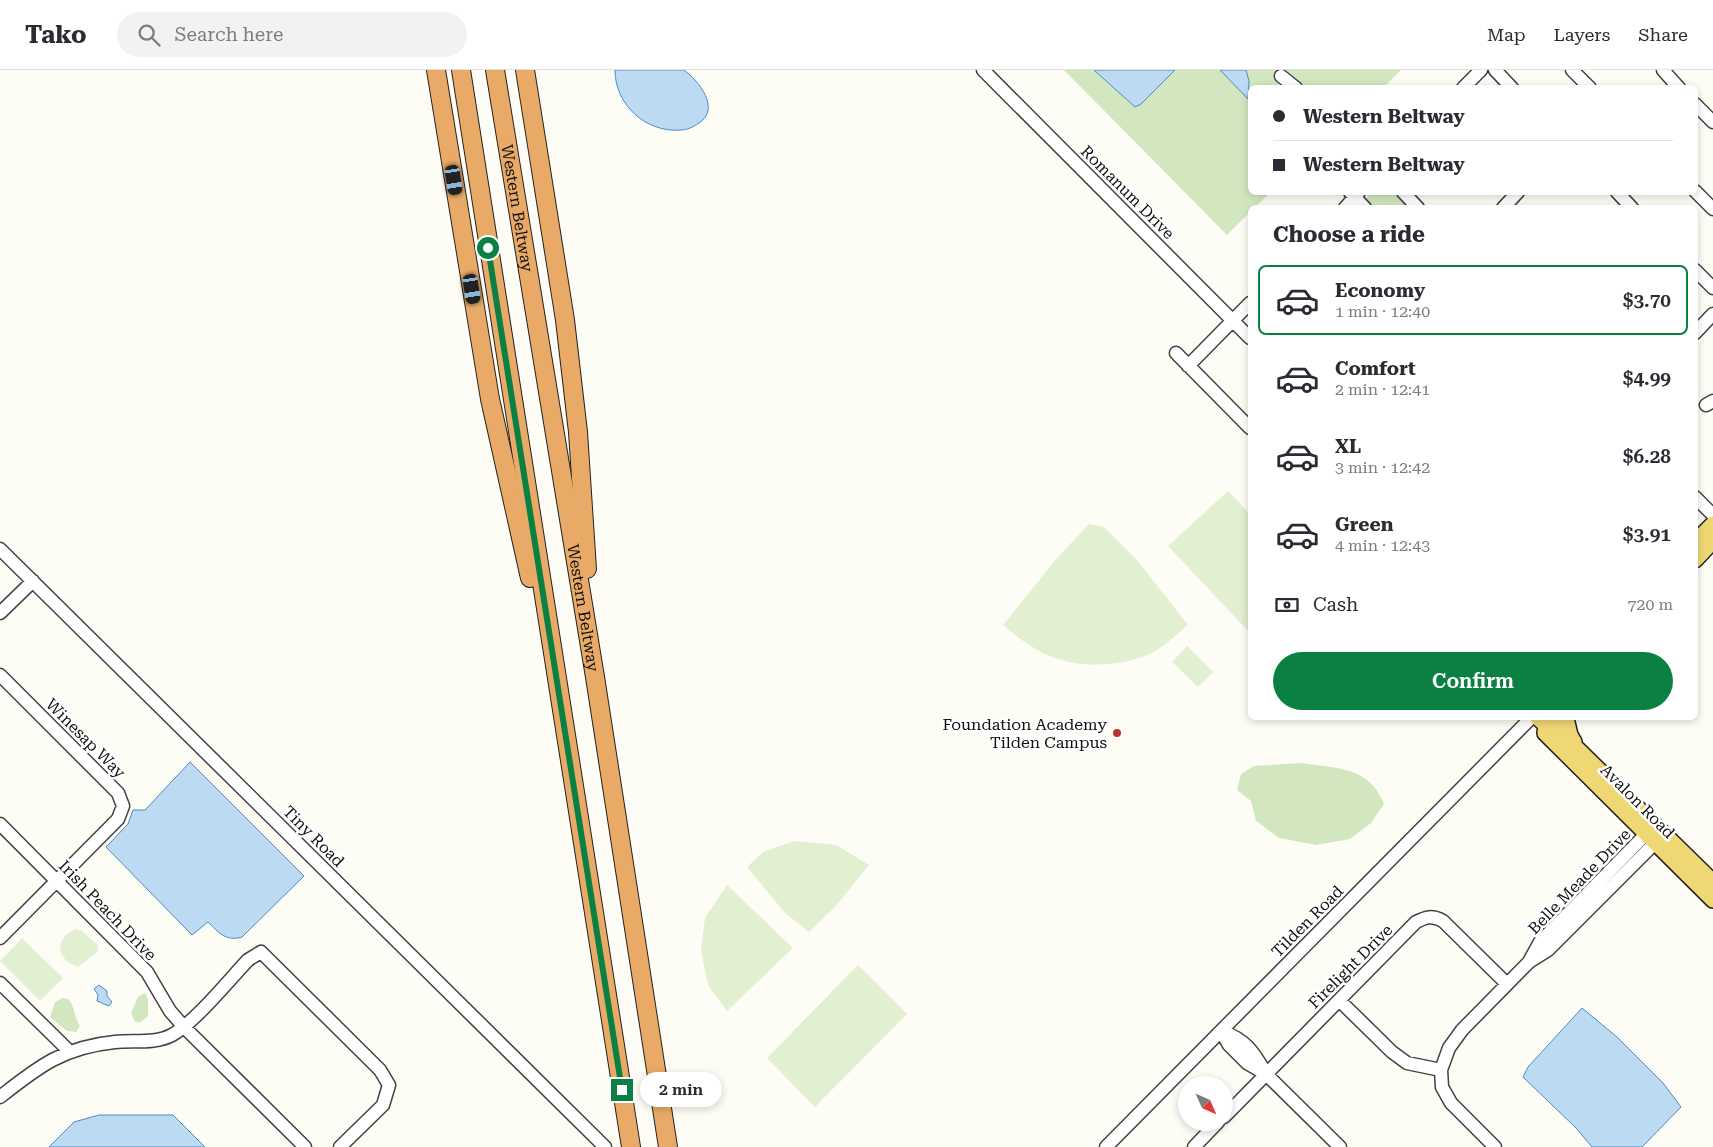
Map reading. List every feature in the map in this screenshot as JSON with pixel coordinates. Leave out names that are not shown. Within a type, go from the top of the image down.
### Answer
[{"type":"highway","points":[[436,70],[490,399],[512,506],[559,696]]},
{"type":"highway","points":[[461,70],[632,1147]]},
{"type":"highway","name":"Western Beltway","points":[[495,70],[595,677],[668,1147]]},
{"type":"highway","points":[[525,70],[565,320],[578,432],[595,677]]},
{"type":"main road","points":[[1702,540],[1713,524]]},
{"type":"main road","points":[[1566,720],[1570,736],[1579,750]]},
{"type":"main road","name":"Avalon Road","points":[[1542,721],[1554,725],[1579,750],[1713,900]]},
{"type":"main road","name":"Avalon Road","points":[[1542,721],[1545,733],[1655,834],[1713,882]]},
{"type":"street","name":"Romanum Drive","points":[[983,70],[1248,336]]},
{"type":"street","points":[[1466,85],[1481,70]]},
{"type":"street","points":[[1495,70],[1509,85]]},
{"type":"street","points":[[1572,70],[1587,85]]},
{"type":"street","points":[[1662,70],[1676,85]]},
{"type":"street","points":[[1281,78],[1292,85]]},
{"type":"street","points":[[1698,107],[1713,122]]},
{"type":"street","points":[[1698,194],[1713,209]]},
{"type":"street","points":[[1406,195],[1415,205]]},
{"type":"street","points":[[1506,205],[1515,195]]},
{"type":"street","points":[[1620,195],[1629,205]]},
{"type":"street","points":[[1698,273],[1713,288]]},
{"type":"street","points":[[1188,366],[1248,305]]},
{"type":"street","points":[[1698,330],[1713,314]]},
{"type":"street","points":[[1176,354],[1248,426]]},
{"type":"street","points":[[1698,500],[1713,515]]},
{"type":"street","name":"Tiny Road","points":[[0,549],[604,1147]]},
{"type":"street","points":[[0,613],[33,581]]},
{"type":"street","name":"Winesap Way","points":[[0,675],[118,793],[123,806],[118,819],[0,938]]},
{"type":"street","name":"Tilden Road","points":[[1106,1147],[1529,720]]},
{"type":"street","name":"Irish Peach Drive","points":[[0,824],[146,972],[170,1011],[184,1027],[305,1147]]},
{"type":"street","name":"Belle Meade Drive","points":[[1441,1070],[1449,1048],[1462,1030],[1529,962],[1540,942],[1554,936],[1655,834]]},
{"type":"street","name":"Firelight Drive","points":[[1233,1108],[1416,922],[1427,917],[1436,917],[1443,921],[1507,984]]},
{"type":"street","points":[[0,1097],[38,1067],[69,1050],[115,1042],[149,1041],[170,1036],[184,1027],[248,960],[261,952],[380,1070],[389,1084],[383,1105],[340,1147]]},
{"type":"street","points":[[0,982],[69,1050]]},
{"type":"street","points":[[1339,1000],[1392,1052],[1407,1063],[1441,1070],[1442,1087],[1451,1103],[1495,1147]]},
{"type":"street","points":[[1221,1030],[1229,1045],[1245,1053],[1340,1147]]},
{"type":"street","points":[[1194,1147],[1209,1131]]},
{"type":"green space","points":[[1064,70],[1275,70],[1279,85],[1248,85],[1248,195],[1268,195],[1257,205],[1248,205],[1248,214],[1227,235]]},
{"type":"green space","points":[[1286,70],[1401,70],[1386,85],[1300,85]]},
{"type":"green space","points":[[1368,195],[1400,195],[1412,205],[1370,205],[1367,200]]},
{"type":"green space","points":[[1228,491],[1248,512],[1248,631],[1168,546]]},
{"type":"green space","points":[[1089,524],[1104,527],[1137,560],[1188,625],[1157,650],[1134,660],[1093,665],[1055,658],[1021,640],[1003,625],[1058,557]]},
{"type":"green space","points":[[1187,646],[1213,672],[1198,687],[1172,662]]},
{"type":"green space","points":[[1302,763],[1351,771],[1361,776],[1370,782],[1384,804],[1371,823],[1350,839],[1316,845],[1279,838],[1256,821],[1251,801],[1237,790],[1241,774],[1254,766]]},
{"type":"green space","points":[[794,841],[836,845],[869,865],[836,906],[809,932],[785,913],[747,867],[763,852]]},
{"type":"green space","points":[[727,885],[793,948],[727,1011],[708,985],[701,951],[705,918]]},
{"type":"green space","points":[[77,929],[98,945],[97,952],[78,967],[66,961],[60,951],[64,937]]},
{"type":"green space","points":[[22,938],[63,978],[40,1001],[0,961]]},
{"type":"green space","points":[[858,965],[907,1014],[815,1107],[767,1058]]},
{"type":"green space","points":[[145,993],[148,999],[148,1016],[141,1022],[135,1022],[131,1013],[138,997]]},
{"type":"green space","points":[[63,998],[68,999],[70,1002],[80,1026],[76,1032],[67,1031],[50,1017],[55,1002]]},
{"type":"water","points":[[615,70],[684,70],[696,81],[705,95],[708,110],[705,117],[694,126],[683,130],[668,130],[645,122],[635,114],[620,95],[616,83]]},
{"type":"water","points":[[1094,70],[1175,70],[1141,104],[1135,107]]},
{"type":"water","points":[[1220,70],[1246,70],[1249,81],[1248,99]]},
{"type":"water","points":[[190,762],[304,876],[242,937],[227,937],[208,922],[192,935],[106,847],[128,824],[133,810],[145,810]]},
{"type":"water","points":[[99,985],[107,991],[107,996],[112,1002],[109,1006],[97,1001],[98,995],[94,989]]},
{"type":"water","points":[[1582,1008],[1617,1037],[1663,1083],[1681,1107],[1642,1147],[1592,1147],[1576,1128],[1523,1077],[1528,1067]]},
{"type":"water","points":[[99,1115],[173,1115],[205,1147],[49,1147],[74,1122]]},
{"type":"place","name":"Foundation Academy Tilden Campus","points":[[1117,733]]},
{"type":"route","points":[[488,248],[622,1090]]}]
